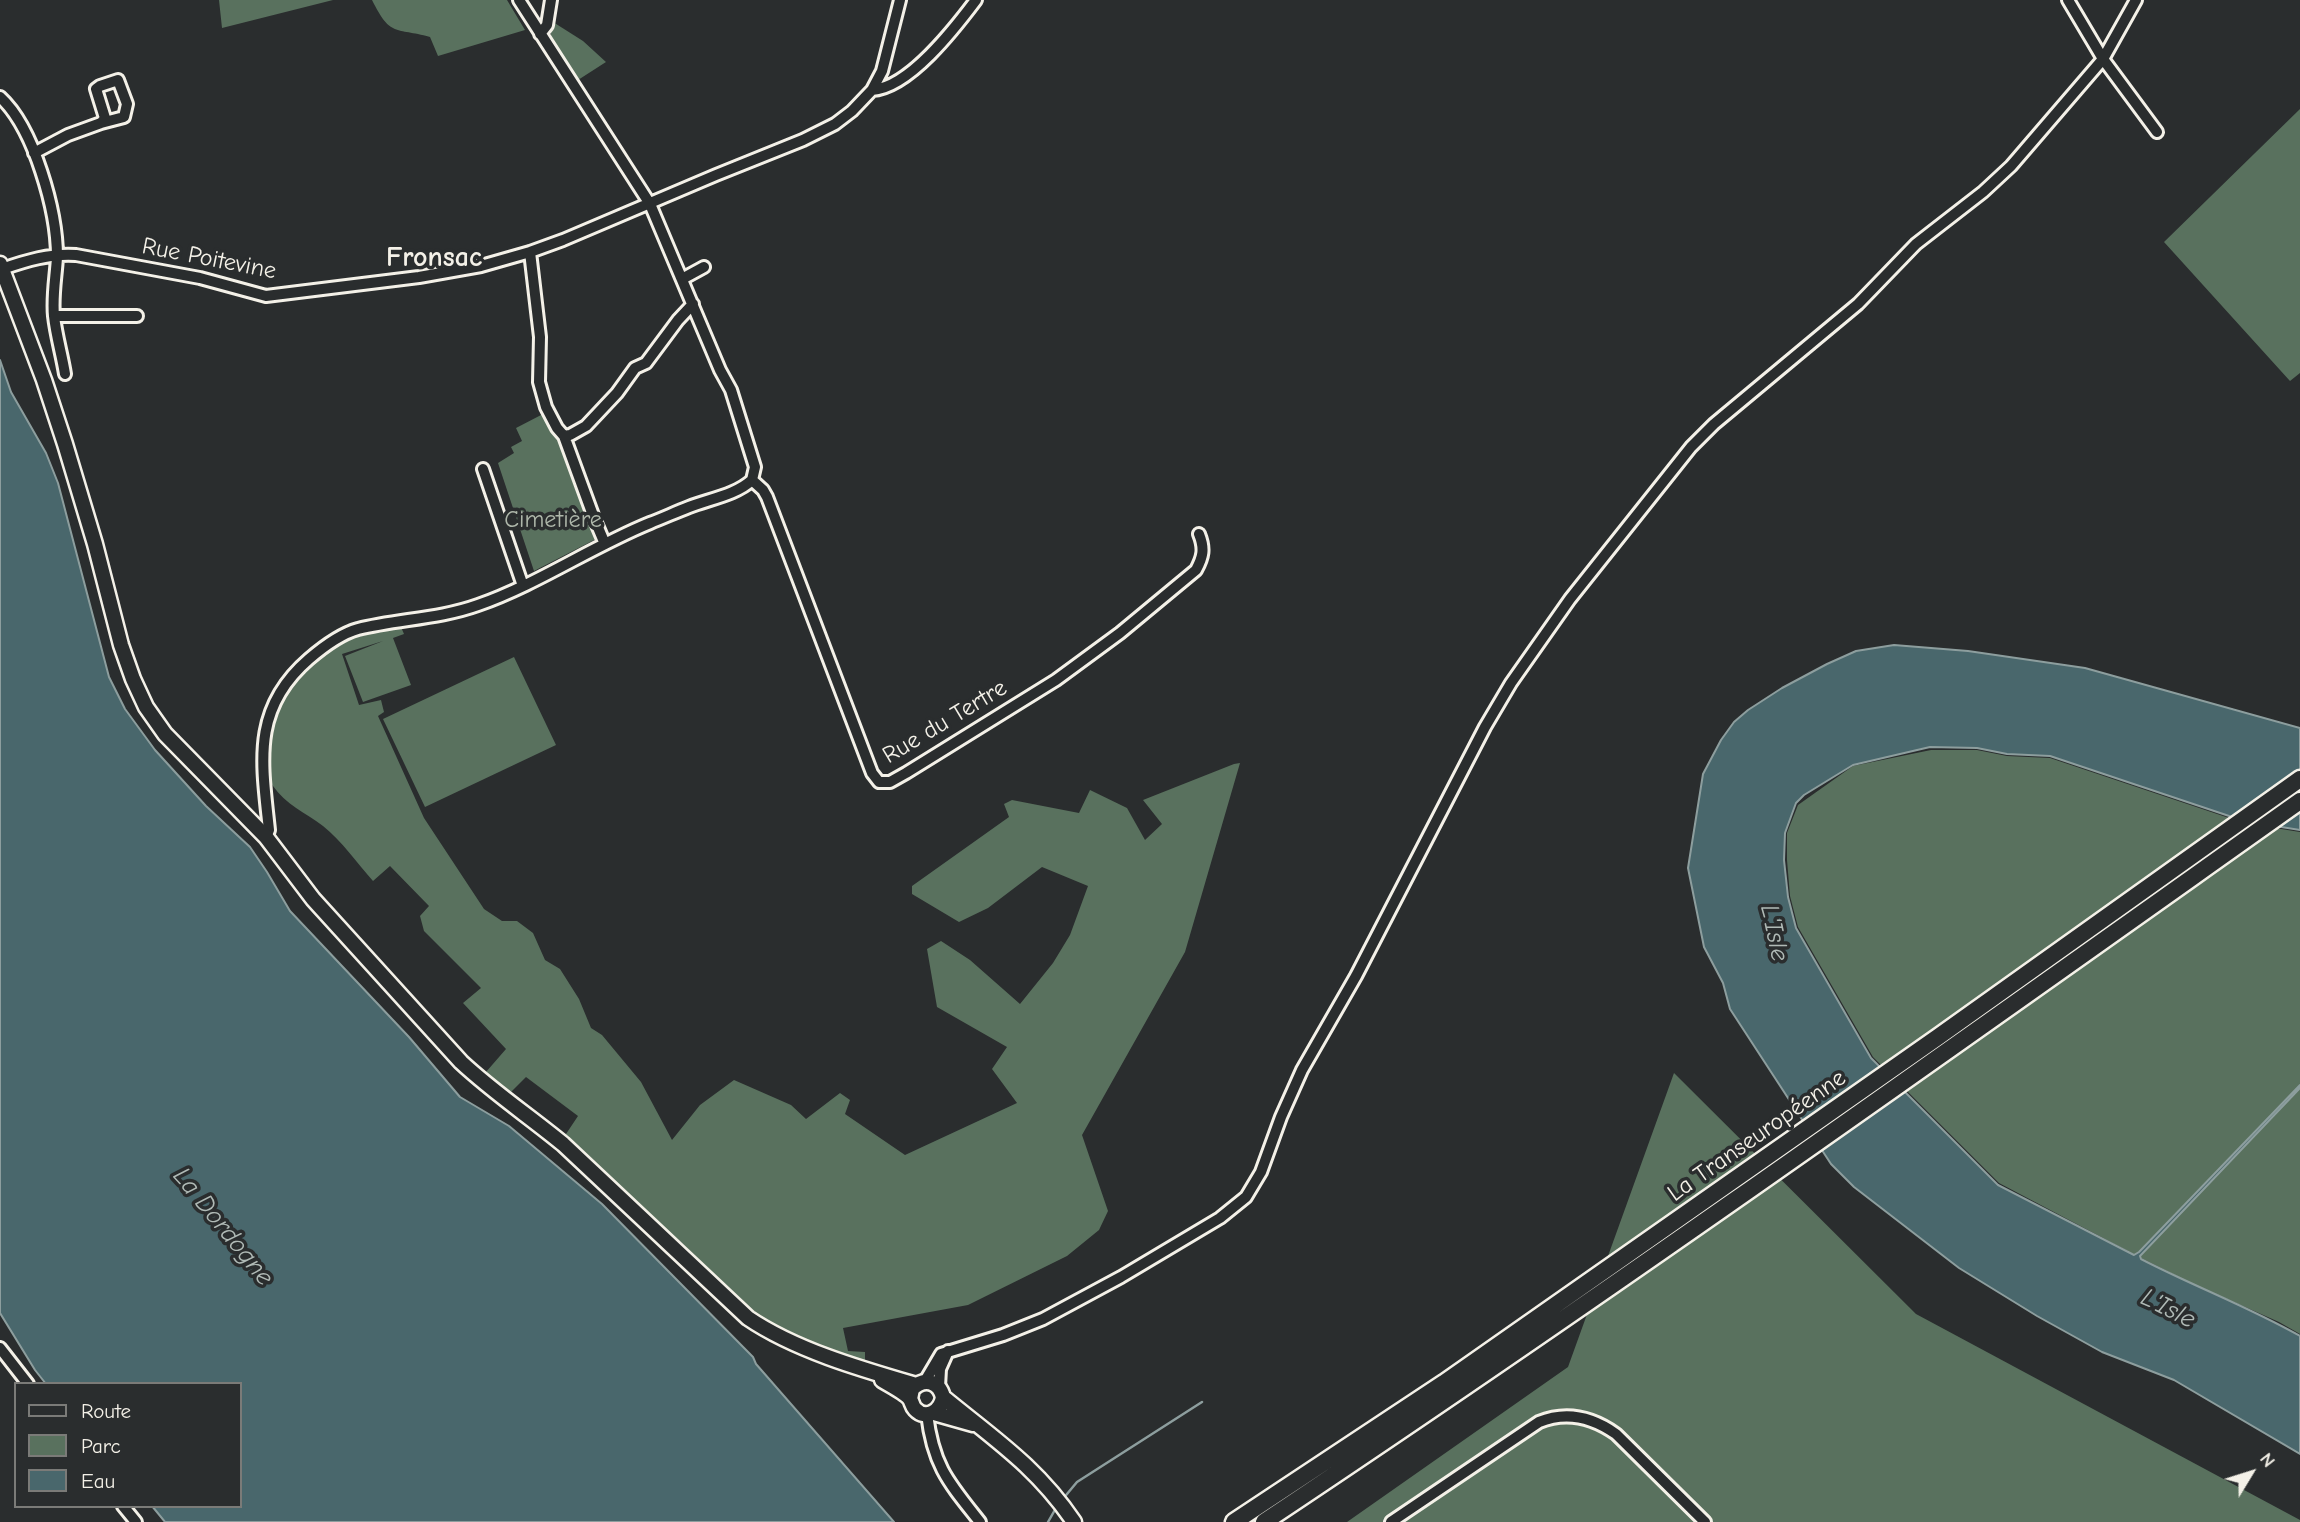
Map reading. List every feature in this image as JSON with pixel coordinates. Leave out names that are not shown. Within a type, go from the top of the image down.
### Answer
[{"type":"highway","name":"La Transeuropéenne","points":[[1943,1043],[2186,859],[2300,779]]},
{"type":"highway","name":"La Transeuropéenne","points":[[1264,1522],[1454,1395],[1943,1043],[2208,866],[2300,801]]},
{"type":"highway","name":"La Transeuropéenne","points":[[1234,1522],[1749,1181]]},
{"type":"main road","points":[[1,266],[65,443],[121,645],[146,706],[165,734],[266,837],[313,899],[461,1062],[486,1086],[563,1144],[747,1318],[784,1340],[869,1371],[935,1384],[979,1426],[1033,1470],[1062,1503],[1074,1522]]},
{"type":"main road","points":[[869,1371],[910,1399]]},
{"type":"main road","points":[[920,1383],[910,1394],[914,1408],[979,1426]]},
{"type":"main road","points":[[930,1414],[941,1406],[941,1392]]},
{"type":"street","points":[[266,837],[269,830],[262,771],[264,736],[273,705],[301,666],[319,650],[355,630],[443,616],[489,601],[664,517],[737,490],[752,480],[755,467],[732,390],[720,370],[650,204],[623,158],[519,0]]},
{"type":"street","points":[[540,34],[547,25],[551,0]]},
{"type":"street","points":[[872,90],[882,71],[900,0]]},
{"type":"street","points":[[872,90],[889,87],[906,75],[947,38],[976,0]]},
{"type":"street","points":[[2068,0],[2103,59],[2157,132]]},
{"type":"street","points":[[920,1383],[937,1358],[948,1351],[1003,1335],[1043,1319],[1121,1277],[1228,1213],[1246,1197],[1261,1172],[1281,1117],[1303,1070],[1362,964],[1485,727],[1511,683],[1570,599],[1691,447],[1714,424],[1858,304],[1916,244],[1983,192],[2011,166],[2103,59],[2136,0]]},
{"type":"street","name":"Rue Poitevine","points":[[1,266],[76,255],[200,278],[266,296],[419,277],[481,266],[563,240],[819,132],[852,111],[872,90]]},
{"type":"street","points":[[0,97],[20,119],[50,201],[56,231],[57,256],[54,316],[65,374]]},
{"type":"street","points":[[34,153],[68,135],[101,123]]},
{"type":"street","points":[[530,251],[540,337],[539,382],[546,407],[564,436],[584,494],[606,544]]},
{"type":"street","points":[[682,279],[704,267]]},
{"type":"street","points":[[564,436],[586,426],[617,393],[635,368],[646,363],[693,304]]},
{"type":"street","points":[[54,316],[137,316]]},
{"type":"street","points":[[483,469],[523,586]]},
{"type":"street","name":"Rue du Tertre","points":[[752,480],[767,497],[872,773],[879,782],[890,782],[906,773],[1056,680],[1120,633],[1196,570],[1204,557],[1199,534]]},
{"type":"street","points":[[0,1349],[26,1382]]},
{"type":"street","points":[[941,1392],[940,1369],[948,1351]]},
{"type":"street","points":[[930,1414],[933,1452],[940,1468],[980,1522]]},
{"type":"street","points":[[1391,1522],[1539,1422],[1551,1417],[1567,1416],[1602,1424],[1616,1434],[1705,1522]]},
{"type":"street","points":[[125,1508],[136,1522]]},
{"type":"green space","points":[[219,0],[333,0],[222,28]]},
{"type":"green space","points":[[372,0],[507,0],[525,30],[438,56],[430,37],[389,26]]},
{"type":"green space","points":[[553,22],[583,41],[606,62],[578,80],[550,38]]},
{"type":"green space","points":[[2300,109],[2300,373],[2290,381],[2164,242]]},
{"type":"green space","name":"Cimetière","points":[[543,414],[558,439],[596,539],[534,571],[498,463],[514,453],[511,447],[522,441],[516,428]]},
{"type":"green space","points":[[401,627],[404,634],[393,638],[411,685],[363,702],[345,656],[383,641],[342,654],[359,705],[381,700],[384,712],[378,716],[424,818],[484,909],[502,921],[517,921],[533,933],[545,960],[560,969],[579,999],[591,1028],[602,1035],[641,1082],[672,1140],[700,1105],[734,1080],[791,1105],[806,1119],[840,1093],[850,1100],[845,1114],[905,1155],[1017,1103],[992,1069],[1007,1047],[937,1007],[927,949],[941,941],[970,960],[1020,1004],[1053,963],[1070,935],[1088,886],[1042,867],[988,908],[959,922],[912,894],[912,886],[1009,817],[1004,804],[1012,800],[1079,813],[1090,790],[1127,808],[1145,840],[1162,824],[1143,800],[1240,763],[1185,952],[1082,1135],[1108,1211],[1099,1230],[1067,1256],[968,1305],[843,1328],[848,1351],[865,1352],[865,1362],[774,1328],[746,1305],[681,1242],[641,1210],[564,1137],[578,1116],[526,1077],[510,1093],[486,1072],[506,1049],[463,1003],[481,988],[424,931],[420,916],[429,906],[390,866],[373,881],[330,832],[283,798],[271,782],[269,760],[273,725],[288,689],[300,674],[313,660],[346,640],[369,632]]},
{"type":"green space","points":[[514,657],[556,745],[425,807],[383,719]]},
{"type":"green space","points":[[1931,750],[1977,750],[2007,756],[2050,758],[2244,823],[2300,832],[2300,1334],[2141,1258],[1999,1183],[1873,1057],[1798,927],[1790,896],[1787,833],[1798,805],[1853,766]]},
{"type":"green space","points":[[1674,1073],[1916,1314],[2300,1522],[1347,1522],[1568,1367]]},
{"type":"water","name":"La Dordogne","points":[[0,360],[11,392],[46,453],[58,483],[109,677],[125,709],[155,750],[206,806],[250,847],[290,911],[409,1037],[460,1097],[509,1126],[602,1204],[753,1357],[756,1364],[894,1522],[165,1522],[154,1508],[242,1508],[242,1382],[44,1382],[0,1313]]},
{"type":"water","name":"L'Isle","points":[[1894,645],[1968,651],[2085,668],[2300,728],[2300,830],[2244,821],[2050,756],[2007,754],[1977,748],[1930,747],[1853,765],[1804,795],[1796,803],[1785,833],[1784,860],[1788,897],[1796,928],[1871,1058],[1998,1185],[2134,1255],[2300,1085],[2140,1256],[2161,1269],[2300,1336],[2300,1454],[2174,1380],[2102,1352],[2037,1316],[1959,1268],[1854,1187],[1831,1164],[1730,1009],[1723,983],[1704,947],[1688,868],[1703,774],[1721,740],[1734,722],[1748,710],[1782,688],[1856,651]]},
{"type":"waterway","points":[[1062,1500],[1077,1482],[1202,1402]]},
{"type":"waterway","points":[[1048,1522],[1056,1508]]},
{"type":"district","name":"Fronsac","points":[[434,258]]}]
